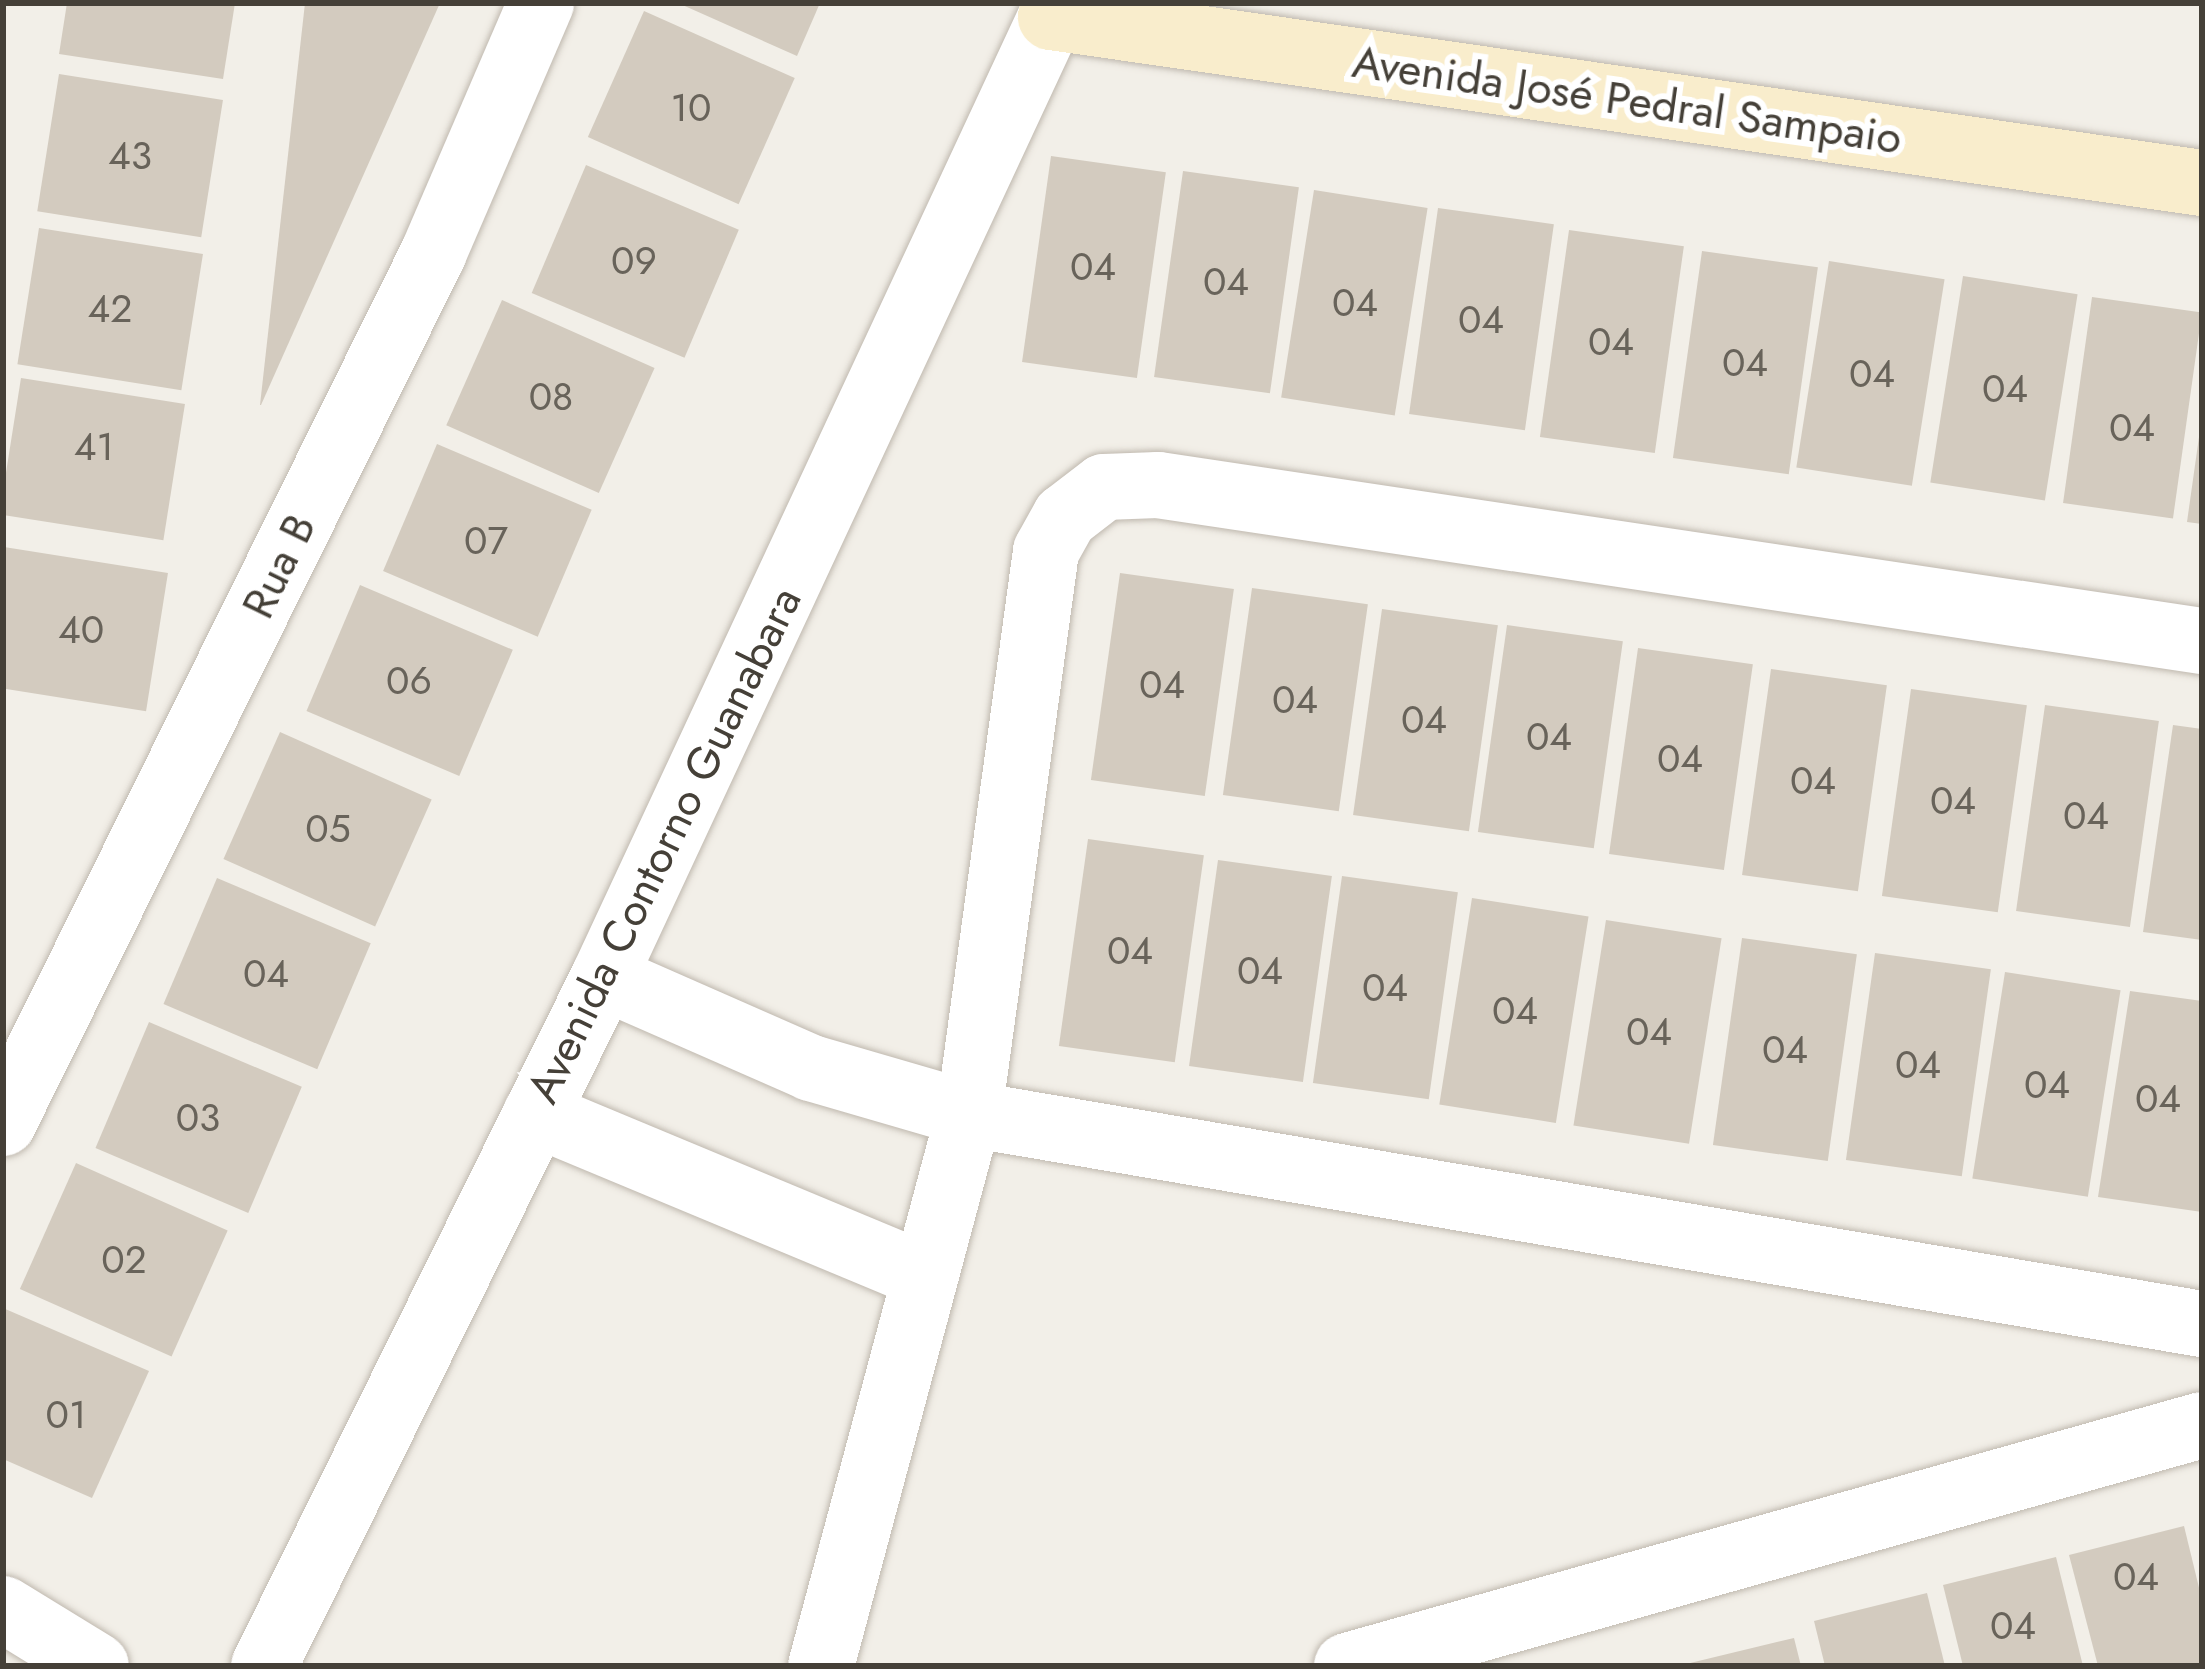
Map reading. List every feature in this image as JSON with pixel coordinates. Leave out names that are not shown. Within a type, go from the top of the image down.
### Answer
[{"type":"main road","name":"Avenida José Pedral Sampaio","points":[[1054,10],[2202,183]]},
{"type":"street","name":"Rua B","points":[[3,1123],[433,254],[541,3]]},
{"type":"street","name":"Avenida Contorno Guanabara","points":[[265,1666],[604,977],[1054,10]]},
{"type":"street","points":[[821,1666],[920,1274],[969,1114],[1046,551],[1065,517],[1104,487],[1182,489],[2202,641]]},
{"type":"street","points":[[604,977],[811,1068],[969,1114],[2202,1324]]},
{"type":"street","points":[[536,1114],[920,1274]]},
{"type":"street","points":[[1347,1666],[2202,1425]]},
{"type":"street","points":[[3,1610],[96,1666]]},
{"type":"building","points":[[67,3],[235,3],[223,79],[59,54]]},
{"type":"building","points":[[305,3],[440,3],[260,405]]},
{"type":"building","points":[[678,3],[820,3],[797,56]]},
{"type":"building","points":[[644,11],[795,78],[739,204],[588,137]]},
{"type":"building","points":[[59,74],[223,100],[201,237],[37,211]]},
{"type":"building","points":[[1051,156],[1166,172],[1137,378],[1022,362]]},
{"type":"building","points":[[586,165],[739,230],[684,358],[532,293]]},
{"type":"building","points":[[1183,171],[1299,187],[1270,393],[1154,377]]},
{"type":"building","points":[[1314,190],[1428,208],[1395,415],[1281,397]]},
{"type":"building","points":[[1438,208],[1554,224],[1525,430],[1409,414]]},
{"type":"building","points":[[39,228],[203,254],[181,390],[17,364]]},
{"type":"building","points":[[1569,230],[1684,246],[1655,453],[1540,437]]},
{"type":"building","points":[[1702,251],[1818,267],[1789,474],[1673,458]]},
{"type":"building","points":[[1829,261],[1945,279],[1912,486],[1796,467]]},
{"type":"building","points":[[1963,276],[2078,294],[2045,501],[1930,482]]},
{"type":"building","points":[[2092,297],[2202,312],[2173,518],[2063,503]]},
{"type":"building","points":[[502,300],[655,368],[599,493],[446,425]]},
{"type":"building","points":[[21,378],[185,404],[163,540],[3,515]]},
{"type":"building","points":[[2202,437],[2202,524],[2187,522]]},
{"type":"building","points":[[437,444],[592,510],[538,637],[383,571]]},
{"type":"building","points":[[4,547],[168,573],[146,711],[3,689]]},
{"type":"building","points":[[1120,573],[1234,589],[1205,796],[1091,780]]},
{"type":"building","points":[[360,585],[513,650],[459,776],[306,711]]},
{"type":"building","points":[[1252,588],[1368,604],[1339,811],[1223,795]]},
{"type":"building","points":[[1382,609],[1498,625],[1469,831],[1353,815]]},
{"type":"building","points":[[1507,625],[1623,641],[1594,848],[1478,832]]},
{"type":"building","points":[[1638,648],[1753,664],[1724,870],[1609,854]]},
{"type":"building","points":[[1771,669],[1887,685],[1858,891],[1742,875]]},
{"type":"building","points":[[1911,689],[2027,705],[1998,912],[1882,896]]},
{"type":"building","points":[[2045,705],[2159,721],[2130,927],[2016,911]]},
{"type":"building","points":[[2173,725],[2202,729],[2202,940],[2143,932]]},
{"type":"building","points":[[280,732],[432,800],[375,927],[223,859]]},
{"type":"building","points":[[1088,839],[1204,855],[1175,1062],[1059,1046]]},
{"type":"building","points":[[1218,860],[1332,876],[1303,1082],[1189,1066]]},
{"type":"building","points":[[1342,876],[1458,892],[1429,1099],[1313,1083]]},
{"type":"building","points":[[217,878],[371,943],[317,1069],[163,1004]]},
{"type":"building","points":[[1472,898],[1589,916],[1556,1123],[1439,1104]]},
{"type":"building","points":[[1606,920],[1722,938],[1689,1144],[1573,1125]]},
{"type":"building","points":[[1742,938],[1857,954],[1828,1161],[1713,1145]]},
{"type":"building","points":[[1875,953],[1991,969],[1962,1176],[1846,1160]]},
{"type":"building","points":[[2005,972],[2121,990],[2088,1197],[1972,1178]]},
{"type":"building","points":[[2130,991],[2202,1001],[2202,1212],[2098,1197]]},
{"type":"building","points":[[149,1022],[302,1087],[248,1213],[95,1148]]},
{"type":"building","points":[[76,1163],[228,1231],[172,1357],[20,1289]]},
{"type":"building","points":[[3,1308],[149,1371],[92,1498],[3,1459]]},
{"type":"building","points":[[2184,1526],[2202,1600],[2202,1666],[2098,1666],[2069,1555]]},
{"type":"building","points":[[2056,1557],[2083,1666],[1963,1666],[1943,1585]]},
{"type":"building","points":[[1927,1593],[1945,1666],[1825,1666],[1814,1621]]},
{"type":"building","points":[[1794,1638],[1801,1666],[1686,1664]]}]
